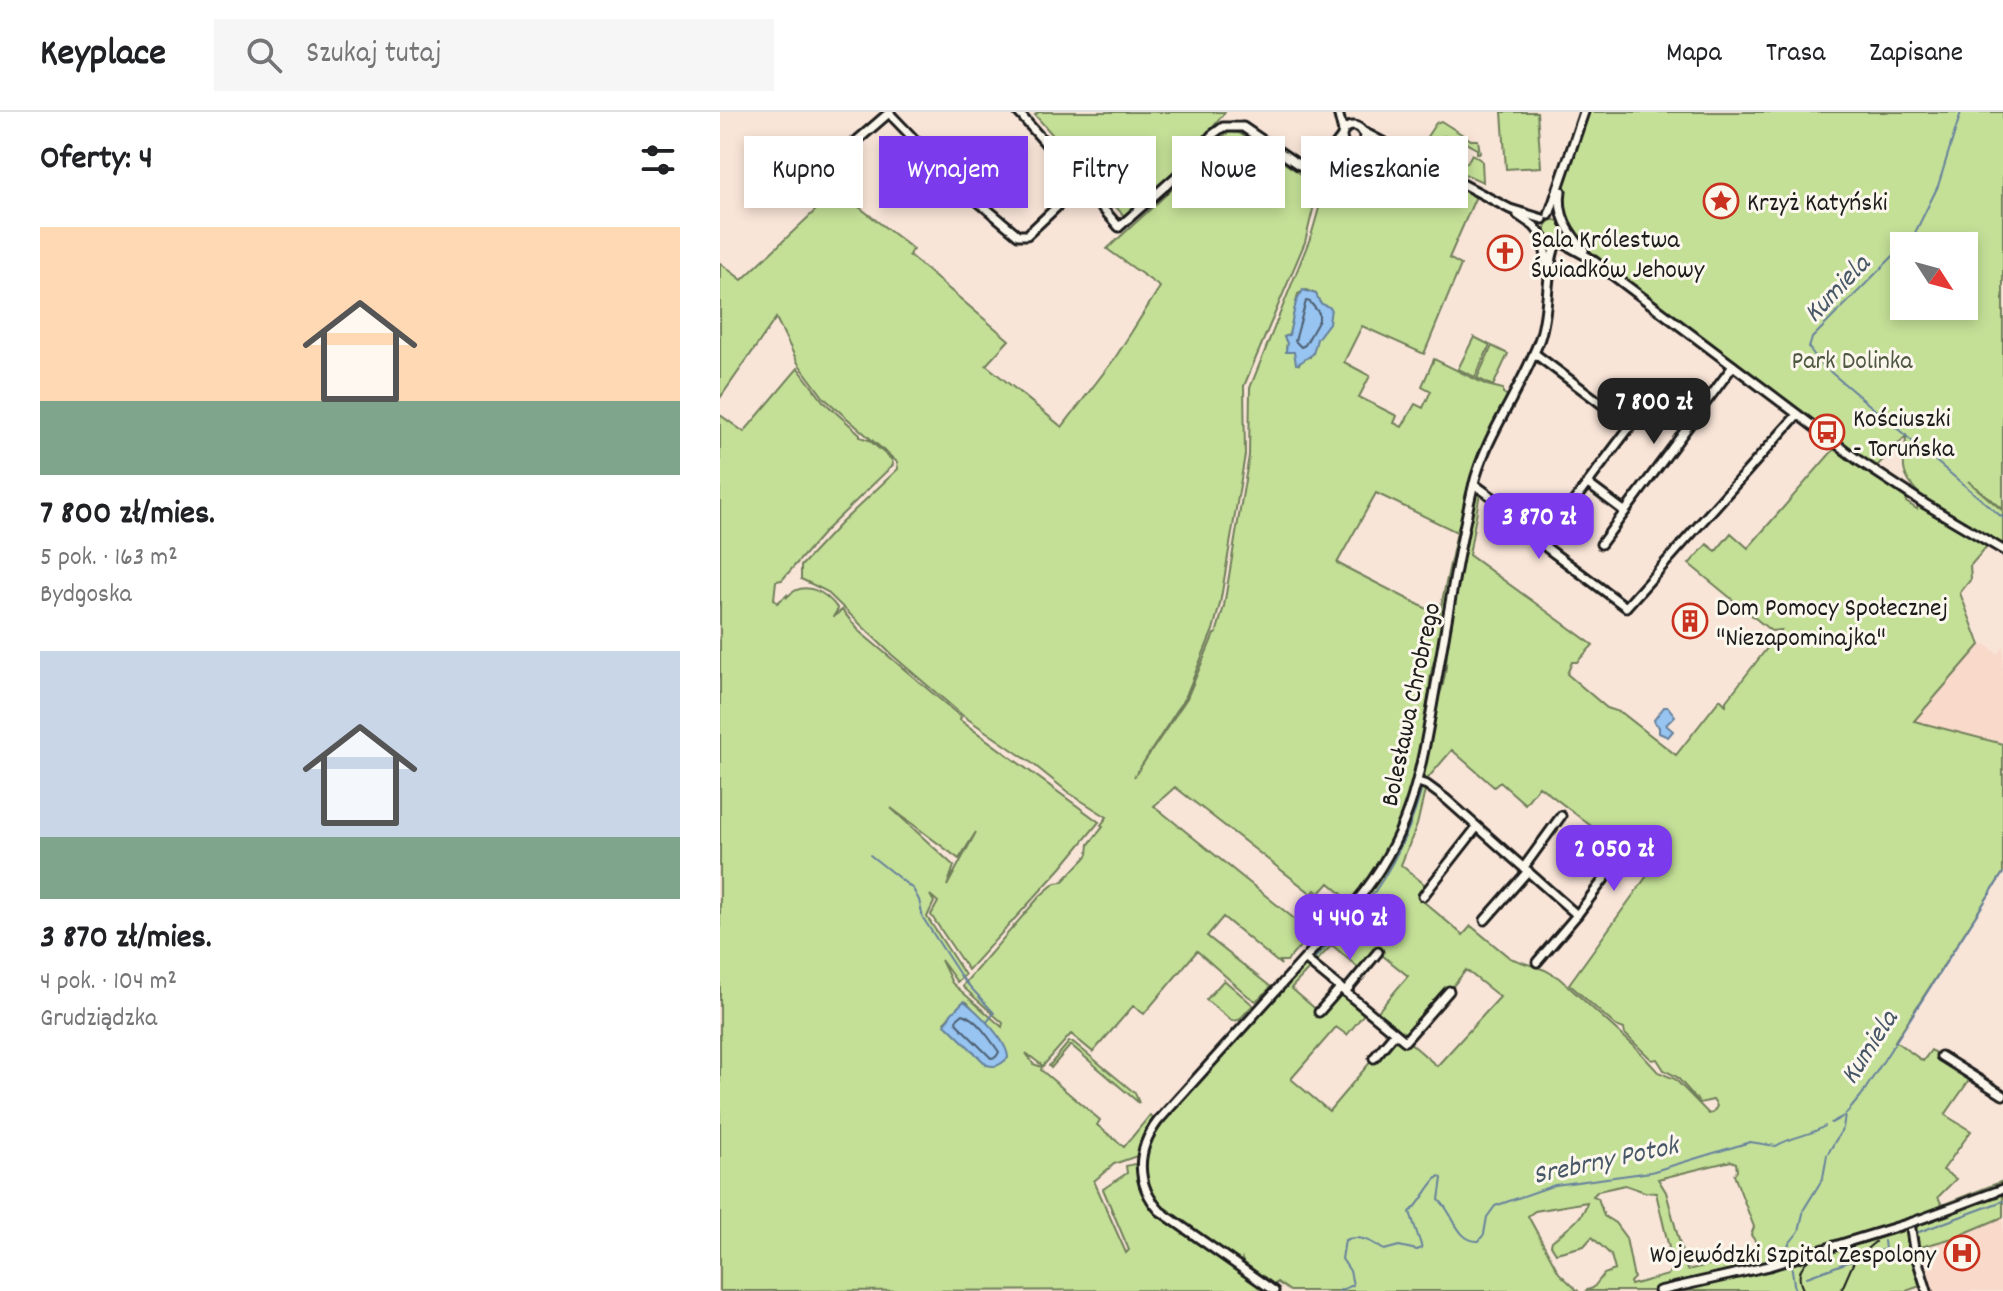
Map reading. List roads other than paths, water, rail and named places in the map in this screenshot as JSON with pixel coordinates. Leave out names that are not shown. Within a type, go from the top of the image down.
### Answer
[{"type":"street","points":[[1018,112],[1044,142]]},
{"type":"street","points":[[1339,112],[1342,134],[1353,126]]},
{"type":"street","points":[[1339,112],[1353,126],[1372,136]]},
{"type":"street","points":[[1542,236],[1584,112]]},
{"type":"street","points":[[863,136],[890,113],[957,184],[1018,235],[1027,235],[1056,208]]},
{"type":"street","points":[[1156,194],[1223,127],[1243,127],[1301,165]]},
{"type":"street","points":[[1362,131],[1362,136]]},
{"type":"street","points":[[1563,173],[1560,199],[1563,217],[1568,231],[1590,258]]},
{"type":"street","points":[[1468,186],[1510,209],[1542,236],[1590,258],[1884,478],[2003,550]]},
{"type":"street","points":[[1102,208],[1119,227],[1140,208]]},
{"type":"street","points":[[1510,209],[1546,217],[1563,217]]},
{"type":"street","points":[[1558,242],[1568,231]]},
{"type":"street","name":"Bolesława Chrobrego","points":[[1542,236],[1549,276]]},
{"type":"street","name":"Bolesława Chrobrego","points":[[1274,1291],[1160,1211],[1145,1189],[1141,1159],[1146,1139],[1158,1121],[1356,902],[1383,866],[1400,836],[1418,782],[1474,484],[1492,432],[1534,353],[1544,324],[1549,276],[1558,242]]},
{"type":"street","points":[[1534,353],[1628,425],[1628,430],[1544,543],[1626,607],[1797,415]]},
{"type":"street","points":[[1601,544],[1733,366]]},
{"type":"street","points":[[1474,484],[1547,537]]},
{"type":"street","points":[[1588,484],[1624,511]]},
{"type":"street","points":[[1418,782],[1436,792],[1577,915]]},
{"type":"street","points":[[1485,920],[1526,869],[1561,816]]},
{"type":"street","points":[[1423,896],[1477,827]]},
{"type":"street","points":[[1537,962],[1625,851]]},
{"type":"street","points":[[1319,1012],[1378,952]]},
{"type":"street","points":[[1305,959],[1405,1041],[1449,991]]},
{"type":"street","points":[[1374,1058],[1395,1033]]},
{"type":"street","points":[[1941,1056],[2003,1095]]},
{"type":"street","points":[[1659,1291],[1789,1260],[1910,1223],[2003,1189]]},
{"type":"street","points":[[1910,1223],[1914,1249],[1927,1291]]},
{"type":"water","points":[[1303,290],[1316,294],[1320,303],[1331,308],[1329,323],[1317,339],[1313,354],[1296,364],[1294,352],[1286,352],[1284,337],[1289,335],[1296,302]]},
{"type":"water","points":[[1664,707],[1668,707],[1675,716],[1666,725],[1673,731],[1668,737],[1659,733],[1654,720]]},
{"type":"water","points":[[964,1001],[984,1019],[1003,1043],[1008,1058],[1001,1064],[987,1065],[945,1024]]},
{"type":"waterway","name":"Kumiela","points":[[1961,112],[1938,186],[1914,235],[1812,338],[1809,348],[1821,364],[2003,518]]},
{"type":"waterway","points":[[1315,958],[1350,923],[1384,878],[1402,845],[1421,792]]},
{"type":"waterway","points":[[870,855],[913,889],[923,918],[962,978],[994,1013],[987,1022]]},
{"type":"waterway","name":"Kumiela","points":[[1788,1253],[1788,1245],[1799,1231],[1804,1209],[1823,1178],[1827,1155],[1843,1128],[1845,1115],[1861,1096],[2003,873]]},
{"type":"waterway","name":"Srebrny Potok","points":[[1831,1123],[1844,1116]]},
{"type":"waterway","name":"Srebrny Potok","points":[[1339,1291],[1353,1285],[1350,1271],[1342,1259],[1345,1240],[1361,1238],[1384,1250],[1399,1246],[1417,1250],[1422,1248],[1410,1212],[1439,1176],[1442,1178],[1439,1200],[1460,1232],[1471,1240],[1479,1241],[1484,1234],[1487,1217],[1495,1206],[1555,1185],[1651,1172],[1750,1142],[1776,1146],[1825,1126]]},
{"type":"waterway","points":[[1919,1232],[2003,1201]]},
{"type":"waterway","points":[[1860,1258],[1885,1249],[1884,1241]]},
{"type":"waterway","points":[[1807,1277],[1851,1261]]},
{"type":"waterway","name":"Kumiela","points":[[1791,1263],[1795,1291]]},
{"type":"tram line","points":[[1804,1291],[1800,1274],[1810,1259],[1946,1216],[2003,1193]]},
{"type":"tram line","points":[[1841,1291],[1855,1259],[1875,1242]]},
{"type":"place","name":"Krzyż Katyński","points":[[1721,201]]},
{"type":"place","name":"Sala Królestwa Świadków Jehowy","points":[[1505,253]]},
{"type":"place","name":"Kościuszki - Toruńska","points":[[1827,432]]},
{"type":"place","name":"Dom Pomocy Społecznej \"Niezapominajka\"","points":[[1690,621]]},
{"type":"place","name":"Wojewódzki Szpital Zespolony","points":[[1962,1253]]},
{"type":"park label","name":"Park Dolinka","points":[[1852,359]]}]
